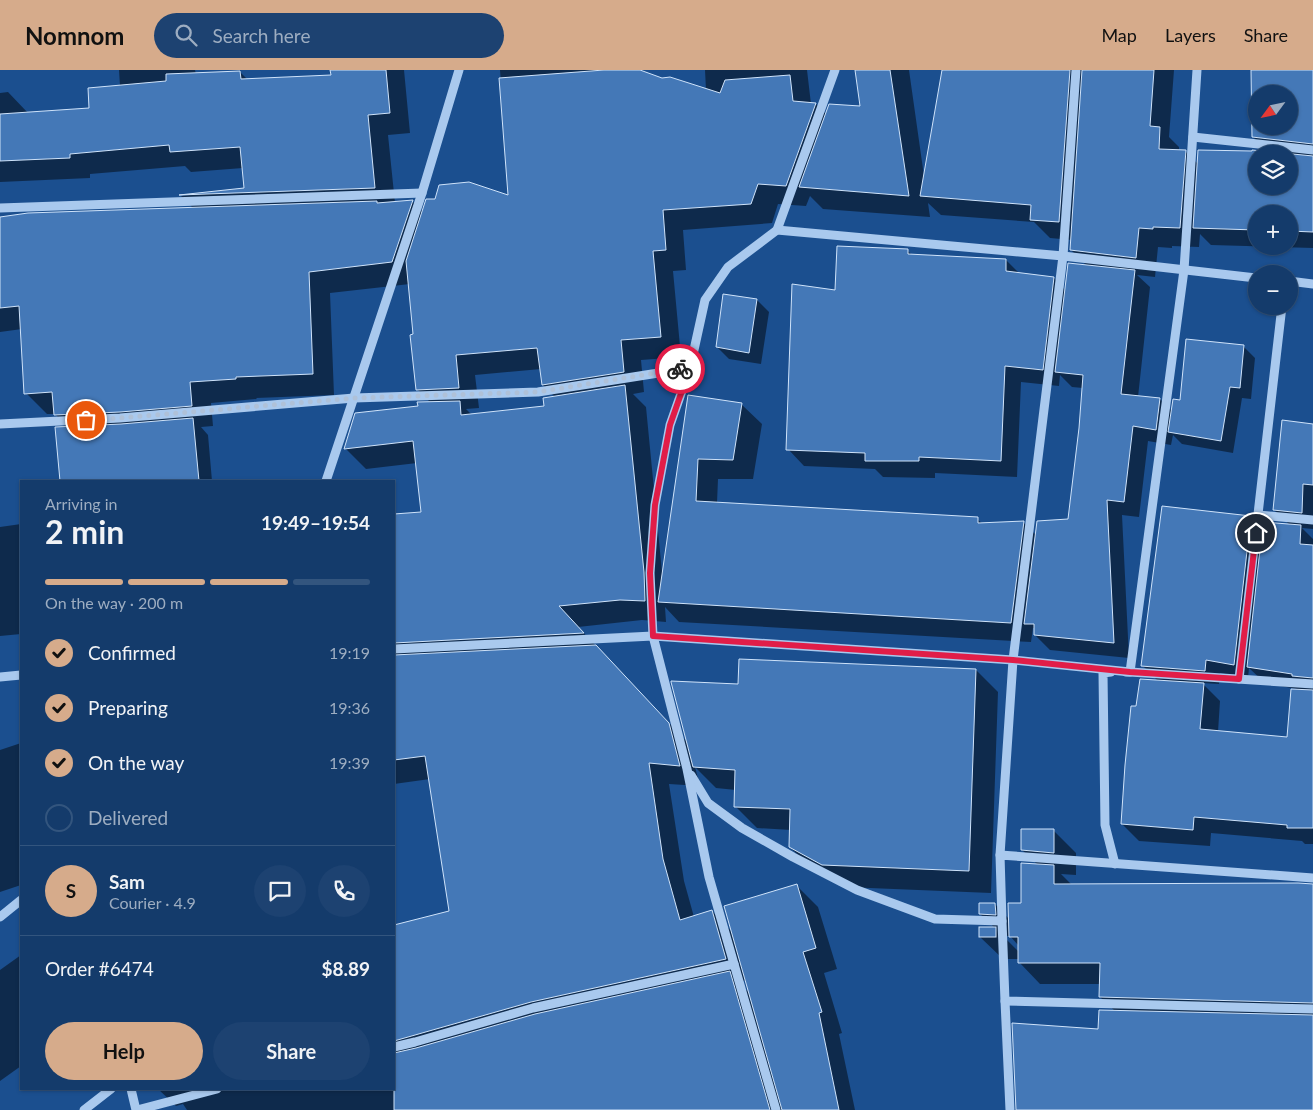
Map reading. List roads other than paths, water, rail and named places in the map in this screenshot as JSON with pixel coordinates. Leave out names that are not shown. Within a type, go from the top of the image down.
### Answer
[{"type":"street","points":[[326,480],[422,193],[459,70]]},
{"type":"street","points":[[776,1110],[709,877],[687,769],[653,636],[650,573],[655,505],[670,425],[690,368],[705,300],[728,267],[777,230],[835,70]]},
{"type":"street","points":[[1010,1110],[1000,855],[1013,660],[1063,256],[1076,70]]},
{"type":"street","points":[[1130,672],[1184,270],[1197,70]]},
{"type":"street","points":[[1193,137],[1313,150]]},
{"type":"street","points":[[0,208],[422,193]]},
{"type":"street","points":[[777,230],[1063,256],[1248,277]]},
{"type":"street","points":[[1298,283],[1313,284]]},
{"type":"street","points":[[1239,679],[1281,315]]},
{"type":"street","points":[[0,424],[120,418],[354,398],[538,392],[690,368]]},
{"type":"street","points":[[1258,515],[1313,520]]},
{"type":"street","points":[[395,649],[653,636],[1013,660],[1130,672],[1313,684]]},
{"type":"street","points":[[1115,864],[1105,825],[1103,673],[1130,672]]},
{"type":"street","points":[[0,677],[20,675]]},
{"type":"street","points":[[687,769],[708,803],[742,828],[857,890],[935,919],[1002,921]]},
{"type":"street","points":[[1000,855],[1313,878]]},
{"type":"street","points":[[0,917],[20,901]]},
{"type":"street","points":[[395,1047],[533,1008],[734,964]]},
{"type":"street","points":[[1006,1001],[1313,1009]]},
{"type":"street","points":[[84,1110],[111,1090]]},
{"type":"street","points":[[131,1090],[137,1110],[213,1090]]}]
